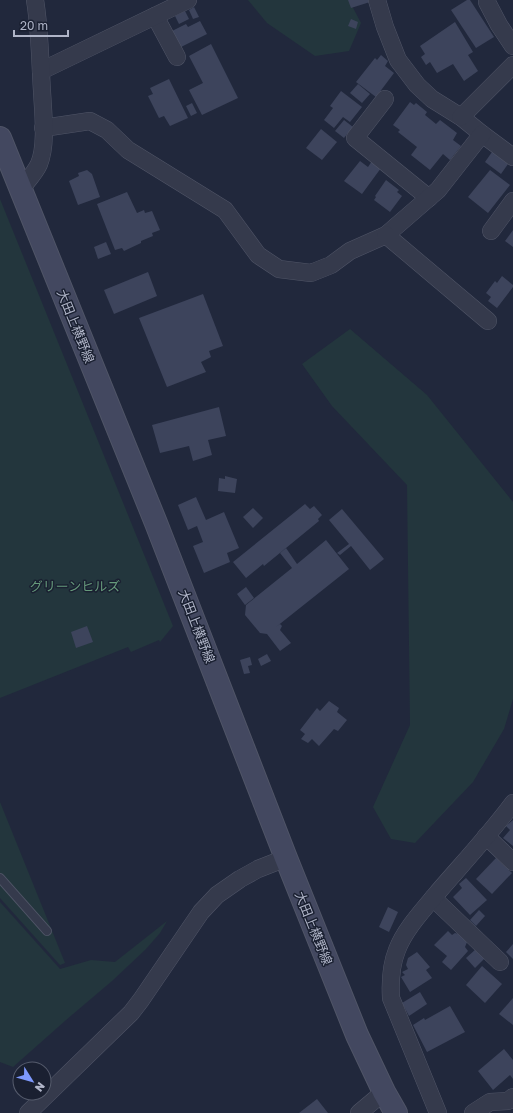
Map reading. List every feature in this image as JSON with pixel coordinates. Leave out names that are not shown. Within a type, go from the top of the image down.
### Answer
[{"type":"main road","name":"大田上横野線","points":[[0,138],[159,530],[286,858],[357,1035],[384,1092],[396,1113]]},
{"type":"street","points":[[20,188],[30,178],[39,165],[43,141],[41,71],[35,0]]},
{"type":"street","points":[[41,71],[188,0]]},
{"type":"street","points":[[377,0],[385,27],[398,60],[417,85],[432,99],[461,117],[513,157]]},
{"type":"street","points":[[487,2],[499,25],[513,46]]},
{"type":"street","points":[[155,16],[177,57]]},
{"type":"street","points":[[461,117],[513,65]]},
{"type":"street","points":[[385,98],[355,138],[429,198]]},
{"type":"street","points":[[43,128],[90,121],[107,130],[128,150],[225,210],[258,255],[279,269],[311,273],[331,265],[350,251],[386,235],[438,190],[482,134]]},
{"type":"street","points":[[491,231],[513,202]]},
{"type":"street","points":[[386,235],[488,321]]},
{"type":"street","points":[[438,1113],[391,998],[390,985],[392,966],[397,948],[419,914],[513,803]]},
{"type":"street","points":[[486,836],[513,862]]},
{"type":"street","points":[[28,1113],[131,1013],[201,912],[217,895],[258,869],[286,858]]},
{"type":"street","points":[[433,898],[500,962]]},
{"type":"street","points":[[359,1113],[384,1092]]},
{"type":"street","points":[[473,1113],[490,1102],[508,1101],[513,1097]]},
{"type":"lane","points":[[0,878],[48,931]]},
{"type":"green space","points":[[248,0],[349,0],[361,23],[349,51],[315,56],[267,23]]},
{"type":"green space","name":"グリーンヒルズ","points":[[0,199],[173,626],[160,642],[159,640],[131,652],[128,647],[0,698]]},
{"type":"green space","points":[[350,329],[427,395],[513,502],[513,699],[504,729],[473,782],[415,843],[391,839],[373,807],[410,725],[407,485],[332,406],[302,364]]},
{"type":"green space","points":[[0,802],[65,963],[60,965],[0,898]]},
{"type":"green space","points":[[0,902],[60,969],[91,960],[115,962],[167,921],[160,933],[146,949],[112,981],[20,1061],[12,1061],[12,1067],[0,1062]]},
{"type":"building","points":[[348,0],[369,0],[370,2],[351,8]]},
{"type":"building","points":[[467,0],[470,0],[494,37],[476,48],[451,10]]},
{"type":"building","points":[[194,7],[199,17],[193,19],[189,10]]},
{"type":"building","points":[[185,11],[189,19],[179,24],[175,16]]},
{"type":"building","points":[[351,19],[358,22],[356,29],[348,26]]},
{"type":"building","points":[[200,21],[207,34],[181,47],[172,31],[186,24],[188,27]]},
{"type":"building","points":[[455,22],[473,52],[468,55],[478,71],[464,81],[453,64],[437,73],[430,62],[426,65],[421,57],[425,54],[420,46]]},
{"type":"building","points":[[211,44],[238,98],[202,115],[189,90],[203,83],[189,56]]},
{"type":"building","points":[[381,55],[388,61],[385,66],[394,73],[376,97],[356,82],[375,58],[377,60]]},
{"type":"building","points":[[169,79],[188,118],[170,126],[164,116],[159,118],[148,96],[153,94],[150,88]]},
{"type":"building","points":[[358,84],[370,94],[362,103],[350,93]]},
{"type":"building","points":[[341,91],[362,107],[350,122],[343,117],[334,128],[324,120],[333,108],[330,106]]},
{"type":"building","points":[[410,102],[414,105],[416,103],[427,112],[425,115],[436,124],[440,120],[457,133],[453,140],[461,146],[450,160],[443,154],[430,170],[411,155],[417,147],[398,132],[400,130],[393,125]]},
{"type":"building","points":[[192,103],[197,113],[191,116],[186,106]]},
{"type":"building","points":[[344,120],[353,127],[344,138],[335,131]]},
{"type":"building","points":[[321,129],[337,142],[322,160],[306,148]]},
{"type":"building","points":[[492,152],[508,164],[501,174],[485,162]]},
{"type":"building","points":[[360,161],[368,167],[372,161],[381,168],[362,194],[344,181]]},
{"type":"building","points":[[87,170],[92,174],[100,197],[78,205],[69,181],[79,176],[78,173]]},
{"type":"building","points":[[490,170],[510,185],[488,213],[468,197]]},
{"type":"building","points":[[386,180],[399,190],[397,192],[402,196],[390,212],[374,200],[376,197],[375,196]]},
{"type":"building","points":[[127,192],[137,213],[144,210],[145,213],[152,211],[160,230],[152,233],[153,236],[141,241],[141,243],[124,251],[122,248],[115,250],[97,204]]},
{"type":"building","points":[[513,230],[513,247],[505,241]]},
{"type":"building","points":[[106,242],[111,254],[98,259],[94,247]]},
{"type":"building","points":[[148,272],[157,296],[114,314],[104,290]]},
{"type":"building","points":[[502,276],[513,285],[513,287],[497,308],[488,301],[491,297],[486,293],[495,281],[497,283]]},
{"type":"building","points":[[203,294],[223,346],[209,351],[211,357],[201,362],[206,372],[167,387],[139,318]]},
{"type":"building","points":[[219,407],[226,436],[208,440],[212,455],[193,461],[189,446],[160,453],[152,425]]},
{"type":"building","points":[[225,476],[237,479],[235,493],[218,491],[219,478],[225,479]]},
{"type":"building","points":[[196,497],[206,520],[224,512],[239,548],[227,553],[230,562],[204,573],[193,546],[203,542],[197,526],[188,530],[178,505]]},
{"type":"building","points":[[305,504],[310,509],[314,506],[322,515],[318,519],[319,521],[264,566],[263,564],[246,578],[233,562]]},
{"type":"building","points":[[253,508],[263,518],[253,528],[243,517]]},
{"type":"building","points":[[342,509],[384,559],[370,570],[351,546],[340,555],[337,553],[349,544],[329,520]]},
{"type":"building","points":[[326,540],[349,569],[276,627],[280,624],[282,626],[280,630],[291,643],[280,651],[267,634],[260,633],[245,615],[246,605],[292,568],[280,553],[286,548],[297,564]]},
{"type":"building","points":[[246,587],[254,598],[245,605],[237,594]]},
{"type":"building","points":[[87,626],[93,642],[76,648],[71,632]]},
{"type":"building","points":[[267,654],[271,661],[261,666],[258,659]]},
{"type":"building","points":[[250,657],[252,665],[248,666],[250,673],[244,674],[240,660]]},
{"type":"building","points":[[329,701],[339,708],[337,712],[347,720],[338,731],[334,729],[319,746],[312,739],[308,743],[301,739],[305,734],[300,730],[317,708],[320,711]]},
{"type":"building","points":[[513,820],[513,846],[503,838],[510,830],[506,826]]},
{"type":"building","points":[[496,858],[512,873],[492,894],[476,879]]},
{"type":"building","points":[[466,878],[487,900],[470,915],[453,897],[462,888],[459,884]]},
{"type":"building","points":[[388,907],[398,912],[389,932],[379,927]]},
{"type":"building","points":[[479,910],[485,916],[476,926],[470,920]]},
{"type":"building","points":[[448,931],[452,935],[455,933],[462,935],[467,942],[465,947],[468,951],[451,970],[442,962],[447,956],[434,945]]},
{"type":"building","points":[[513,944],[513,959],[506,952]]},
{"type":"building","points":[[476,949],[485,958],[475,968],[466,958]]},
{"type":"building","points":[[417,952],[430,967],[426,970],[432,978],[410,992],[401,977],[405,975],[402,972],[408,969],[406,965],[408,958]]},
{"type":"building","points":[[482,966],[502,984],[485,1003],[466,985]]},
{"type":"building","points":[[420,992],[427,1004],[409,1016],[402,1003]]},
{"type":"building","points":[[513,998],[513,1025],[499,1014]]},
{"type":"building","points":[[450,1006],[465,1032],[427,1052],[413,1025],[424,1018],[425,1020]]},
{"type":"building","points":[[504,1049],[513,1060],[513,1079],[510,1075],[493,1090],[478,1071]]},
{"type":"building","points":[[317,1099],[328,1113],[299,1113]]}]
